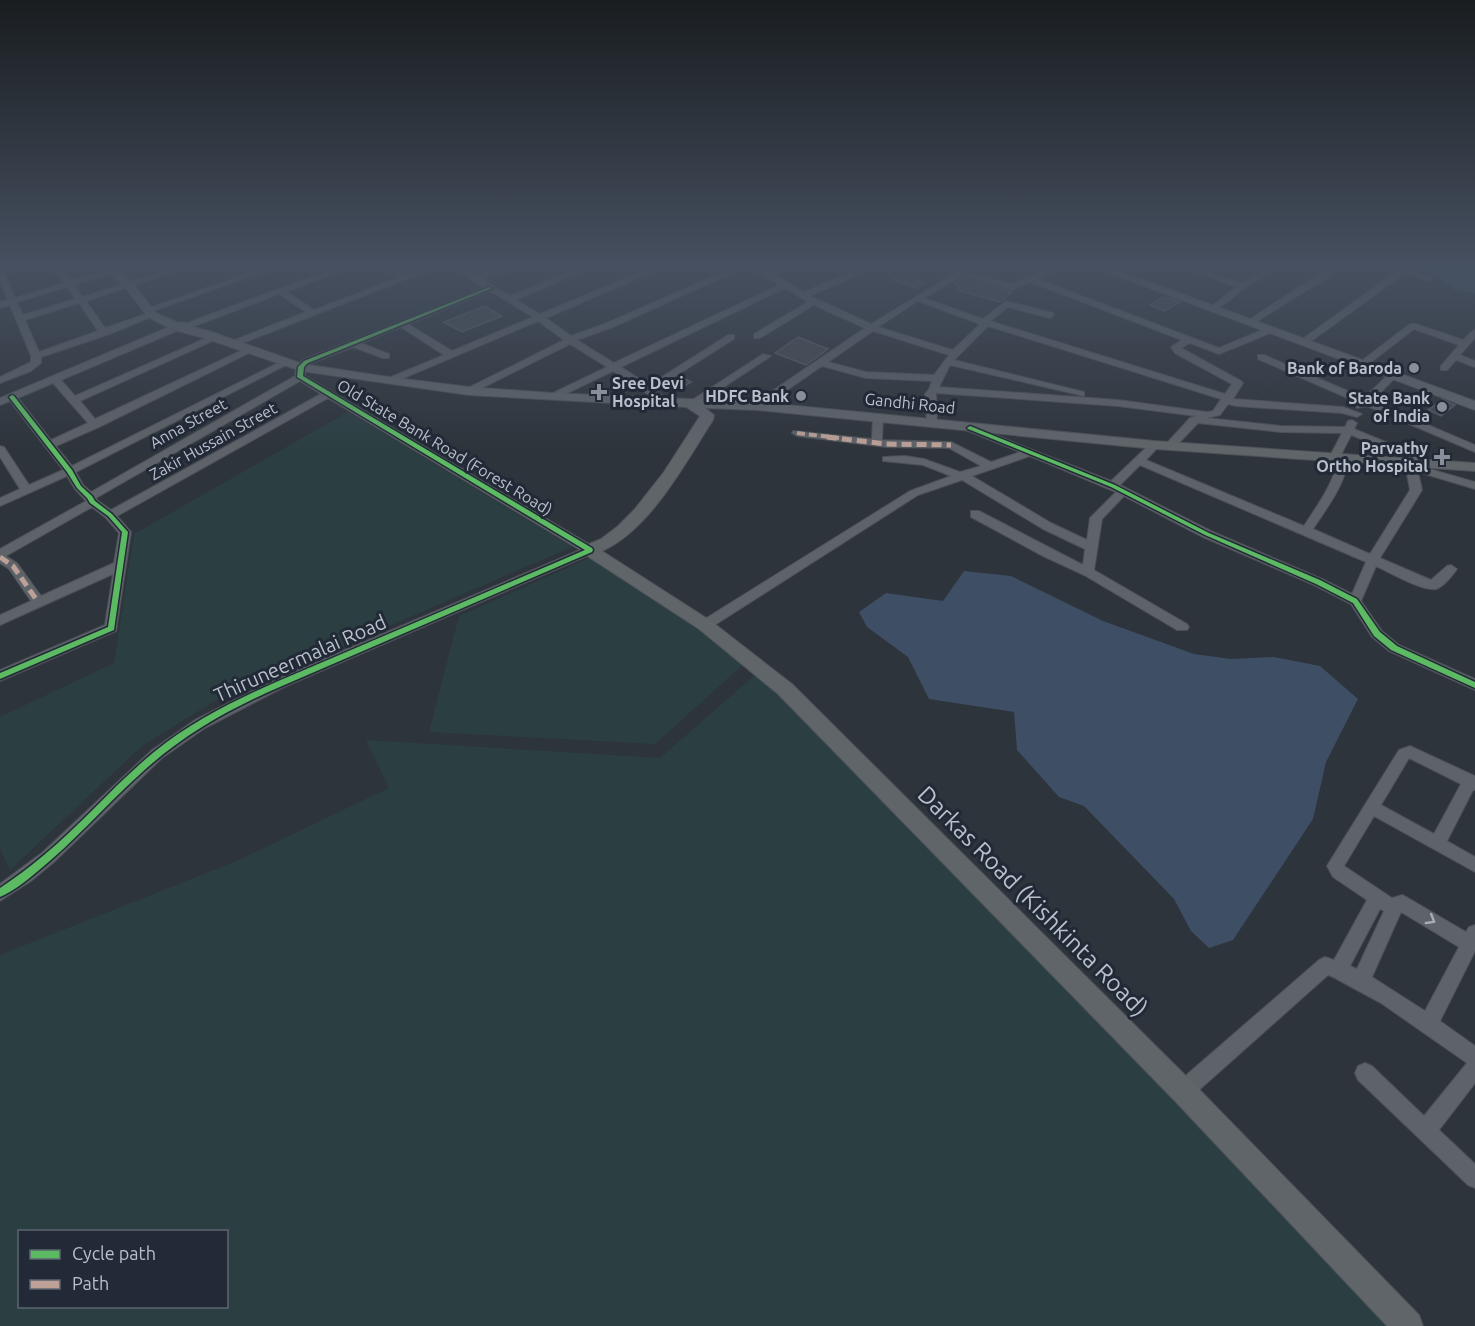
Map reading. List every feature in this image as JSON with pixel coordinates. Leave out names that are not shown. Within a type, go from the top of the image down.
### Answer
[{"type":"main road","name":"Gandhi Road","points":[[183,326],[214,338],[236,342],[250,350],[303,369]]},
{"type":"main road","name":"Gandhi Road","points":[[183,326],[236,342],[303,369],[469,391],[667,404],[757,406],[1155,445],[1475,467]]},
{"type":"main road","points":[[1260,326],[1475,404]]},
{"type":"main road","points":[[1269,326],[1367,361],[1475,404]]},
{"type":"main road","points":[[590,550],[603,547],[622,533],[670,473],[706,420],[703,410],[691,404]]},
{"type":"main road","name":"Darkas Road (Kishkinta Road)","points":[[590,550],[705,625],[785,689],[1184,1091],[1408,1326]]},
{"type":"street","points":[[0,380],[28,369],[36,363],[36,356],[23,326]]},
{"type":"street","points":[[99,326],[104,333]]},
{"type":"street","points":[[36,356],[120,326]]},
{"type":"street","points":[[0,402],[183,326]]},
{"type":"street","points":[[236,342],[279,326]]},
{"type":"street","name":"Anna Street","points":[[0,555],[303,369],[352,342],[401,326]]},
{"type":"street","points":[[405,326],[451,355]]},
{"type":"street","points":[[389,381],[518,326]]},
{"type":"street","points":[[550,326],[650,389],[667,404]]},
{"type":"street","points":[[469,391],[570,340],[608,326]]},
{"type":"street","points":[[552,397],[698,326]]},
{"type":"street","points":[[757,336],[774,326]]},
{"type":"street","points":[[932,424],[930,394],[934,390],[935,378],[982,326]]},
{"type":"street","points":[[994,326],[1236,403],[1343,410],[1357,414]]},
{"type":"street","points":[[1153,326],[1219,351],[1270,330]]},
{"type":"street","points":[[1307,340],[1327,326]]},
{"type":"street","points":[[757,406],[870,327],[995,374],[1118,403],[1199,417],[1281,429],[1348,430],[1432,463]]},
{"type":"street","points":[[1367,361],[1413,327],[1465,344]]},
{"type":"street","points":[[1444,368],[1475,333]]},
{"type":"street","points":[[160,353],[202,334]]},
{"type":"street","points":[[650,389],[731,337]]},
{"type":"street","points":[[74,400],[214,338]]},
{"type":"street","points":[[1170,446],[1199,417],[1216,413],[1238,383],[1178,351],[1176,347],[1190,340]]},
{"type":"street","points":[[352,342],[386,356]]},
{"type":"street","points":[[50,445],[250,350]]},
{"type":"street","points":[[691,404],[766,356]]},
{"type":"street","points":[[1454,356],[1475,364]]},
{"type":"street","points":[[1261,357],[1475,449]]},
{"type":"street","points":[[0,502],[70,471],[287,362]]},
{"type":"street","points":[[821,363],[866,375],[935,378]]},
{"type":"street","name":"Old State Bank Road (Forest Road)","points":[[303,369],[330,393],[590,550]]},
{"type":"street","points":[[980,394],[995,374]]},
{"type":"street","points":[[1306,531],[1339,478],[1340,456],[1348,430],[1364,401],[1393,375]]},
{"type":"street","points":[[56,380],[95,425]]},
{"type":"street","points":[[934,390],[1118,403]]},
{"type":"street","name":"Zakir Hussain Street","points":[[110,515],[330,393]]},
{"type":"street","points":[[0,676],[111,628],[125,532],[79,487],[70,471],[12,397]]},
{"type":"street","points":[[877,443],[878,417]]},
{"type":"street","points":[[951,445],[963,427],[1031,452],[1118,489],[1208,534],[1318,582],[1355,601],[1377,634],[1394,648],[1475,685]]},
{"type":"street","points":[[797,433],[877,443],[951,445],[966,451],[991,467]]},
{"type":"street","points":[[1088,572],[1096,518],[1139,461],[1155,445]]},
{"type":"street","points":[[0,449],[26,490]]},
{"type":"street","points":[[705,625],[914,493],[961,475],[971,475],[1031,452]]},
{"type":"street","points":[[887,459],[899,458],[935,465],[961,475],[1047,526],[1092,547]]},
{"type":"street","points":[[1381,460],[1475,486]]},
{"type":"street","points":[[1139,461],[1431,585],[1451,569]]},
{"type":"street","points":[[1355,601],[1373,560],[1416,490],[1411,467]]},
{"type":"street","points":[[975,514],[1047,553],[1088,572],[1182,627]]},
{"type":"street","name":"Thiruneermalai Road","points":[[0,893],[56,852],[150,760],[215,715],[323,665],[590,550]]},
{"type":"street","points":[[0,555],[13,566],[38,603]]},
{"type":"street","points":[[0,620],[119,566]]},
{"type":"street","points":[[1393,908],[1339,872],[1335,866],[1407,752],[1473,783],[1437,844]]},
{"type":"street","points":[[1371,807],[1475,865]]},
{"type":"street","points":[[1361,981],[1396,903],[1402,903],[1472,938],[1429,1023]]},
{"type":"street","points":[[1339,969],[1374,904]]},
{"type":"street","points":[[1184,1091],[1325,966],[1339,969],[1361,981],[1429,1023],[1475,1057]]},
{"type":"street","points":[[1425,1131],[1475,1068]]},
{"type":"street","points":[[1365,1073],[1475,1178]]},
{"type":"green space","points":[[348,412],[572,547],[215,701],[143,745],[10,870],[0,848],[0,717],[114,663],[134,534]]},
{"type":"green space","points":[[594,556],[748,660],[655,744],[429,732],[459,616]]},
{"type":"green space","points":[[762,669],[1394,1326],[0,1326],[0,955],[239,860],[389,788],[366,740],[660,758]]},
{"type":"water","points":[[964,571],[1011,576],[1103,621],[1194,654],[1231,659],[1274,657],[1320,666],[1358,699],[1326,762],[1313,819],[1233,940],[1209,948],[1191,931],[1174,899],[1084,806],[1059,797],[1017,750],[1014,712],[929,699],[908,657],[867,627],[859,612],[886,593],[943,601]]},
{"type":"building","points":[[451,326],[477,326],[462,332]]},
{"type":"building","points":[[798,337],[828,349],[806,365],[775,353]]},
{"type":"building","points":[[680,376],[691,382],[675,392],[663,387]]},
{"type":"building","name":"State Bank of India","points":[[1443,400],[1455,405],[1441,416],[1428,410]]},
{"type":"marked path","points":[[797,433],[886,444],[951,445]]},
{"type":"marked path","points":[[0,557],[13,566],[38,602]]},
{"type":"cycle path","points":[[396,326],[306,362],[301,367],[300,377],[590,550]]},
{"type":"cycle path","points":[[0,676],[111,628],[125,532],[79,487],[70,471],[12,397]]},
{"type":"cycle path","points":[[970,428],[1113,486],[1207,534],[1318,582],[1355,601],[1377,634],[1394,648],[1475,685]]},
{"type":"cycle path","points":[[0,893],[49,857],[157,754],[200,724],[239,702],[279,684],[590,550]]},
{"type":"place","name":"Bank of Baroda","points":[[1414,368]]},
{"type":"place","name":"Sree Devi Hospital","points":[[599,392]]},
{"type":"place","name":"HDFC Bank","points":[[801,396]]},
{"type":"place","name":"State Bank of India","points":[[1442,407]]},
{"type":"place","name":"Parvathy Ortho Hospital","points":[[1442,457]]}]
